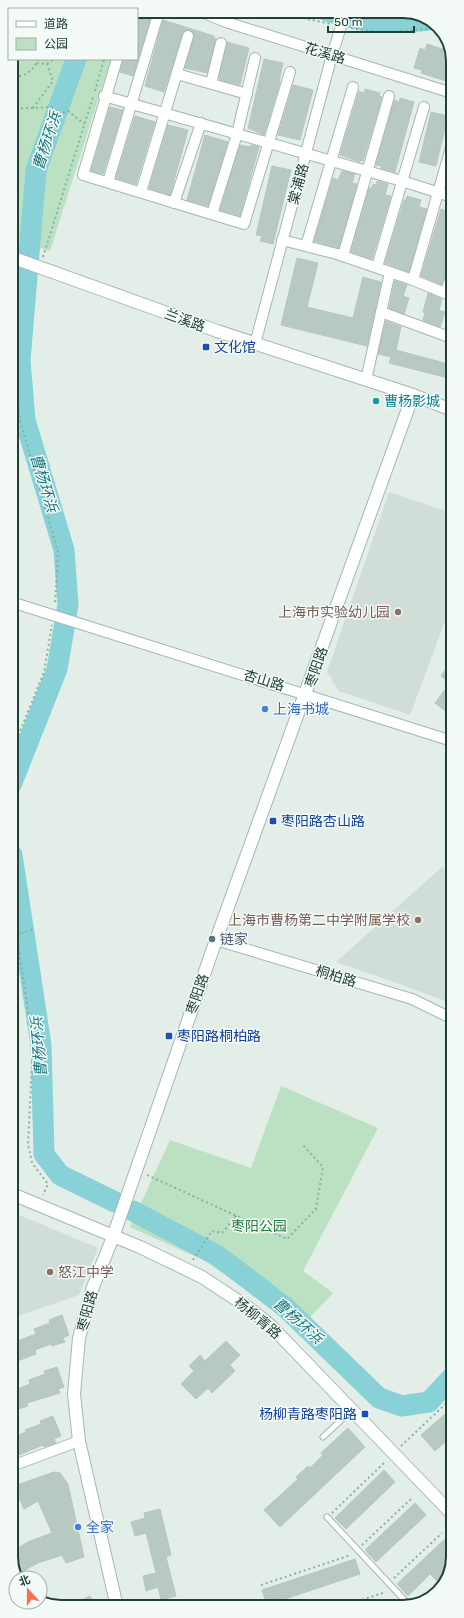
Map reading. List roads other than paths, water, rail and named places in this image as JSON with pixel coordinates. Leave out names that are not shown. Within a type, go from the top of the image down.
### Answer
[{"type":"street","points":[[108,182],[157,18]]},
{"type":"street","name":"花溪路","points":[[216,18],[446,91]]},
{"type":"street","name":"棠浦路","points":[[255,344],[332,55],[344,18]]},
{"type":"street","points":[[141,192],[188,36]]},
{"type":"street","points":[[211,83],[221,44]]},
{"type":"street","points":[[212,214],[237,134],[255,58]]},
{"type":"street","points":[[118,60],[105,96],[83,175],[244,224],[290,72]]},
{"type":"street","points":[[177,74],[247,94]]},
{"type":"street","points":[[306,246],[353,87]]},
{"type":"street","points":[[105,96],[306,153],[446,195]]},
{"type":"street","points":[[343,256],[389,96]]},
{"type":"street","points":[[377,267],[424,106]]},
{"type":"street","points":[[174,203],[201,123]]},
{"type":"street","points":[[413,280],[446,165]]},
{"type":"street","points":[[282,240],[343,256],[446,293]]},
{"type":"street","name":"兰溪路","points":[[18,259],[255,344],[413,395],[446,408]]},
{"type":"street","points":[[366,380],[390,272]]},
{"type":"street","points":[[381,312],[446,336]]},
{"type":"street","name":"枣阳路","points":[[115,1600],[79,1441],[74,1394],[79,1338],[93,1287],[113,1237],[216,940],[307,694],[413,395]]},
{"type":"street","name":"杏山路","points":[[18,604],[446,739]]},
{"type":"street","name":"桐柏路","points":[[216,940],[412,999],[446,1016]]},
{"type":"street","name":"杨柳青路","points":[[18,1197],[140,1247],[202,1277],[249,1308],[271,1326],[446,1508]]},
{"type":"street","points":[[18,1464],[79,1441]]},
{"type":"lane","points":[[323,1437],[352,1410]]},
{"type":"lane","points":[[327,1518],[404,1600]]},
{"type":"waterway","name":"曹杨环浜","points":[[353,18],[378,22],[419,21]]},
{"type":"waterway","name":"曹杨环浜","points":[[18,767],[57,669],[68,605],[64,550],[25,420],[20,360],[36,170],[76,60]]},
{"type":"waterway","name":"曹杨环浜","points":[[18,894],[41,1045],[44,1154],[60,1175],[115,1202]]},
{"type":"waterway","name":"曹杨环浜","points":[[133,1211],[218,1256],[285,1307],[379,1398],[402,1406],[429,1402],[446,1384]]},
{"type":"place","name":"文化馆","points":[[206,347]]},
{"type":"place","name":"曹杨影城","points":[[376,401]]},
{"type":"place","name":"上海市实验幼儿园","points":[[398,612]]},
{"type":"place","name":"上海书城","points":[[265,709]]},
{"type":"place","name":"枣阳路杏山路","points":[[273,821]]},
{"type":"place","name":"上海市曹杨第二中学附属学校","points":[[418,920]]},
{"type":"place","name":"链家","points":[[212,939]]},
{"type":"place","name":"枣阳路桐柏路","points":[[169,1036]]},
{"type":"place","name":"怒江中学","points":[[50,1272]]},
{"type":"place","name":"杨柳青路枣阳路","points":[[365,1414]]},
{"type":"place","name":"全家","points":[[78,1527]]},
{"type":"park label","name":"枣阳公园","points":[[259,1226]]}]
